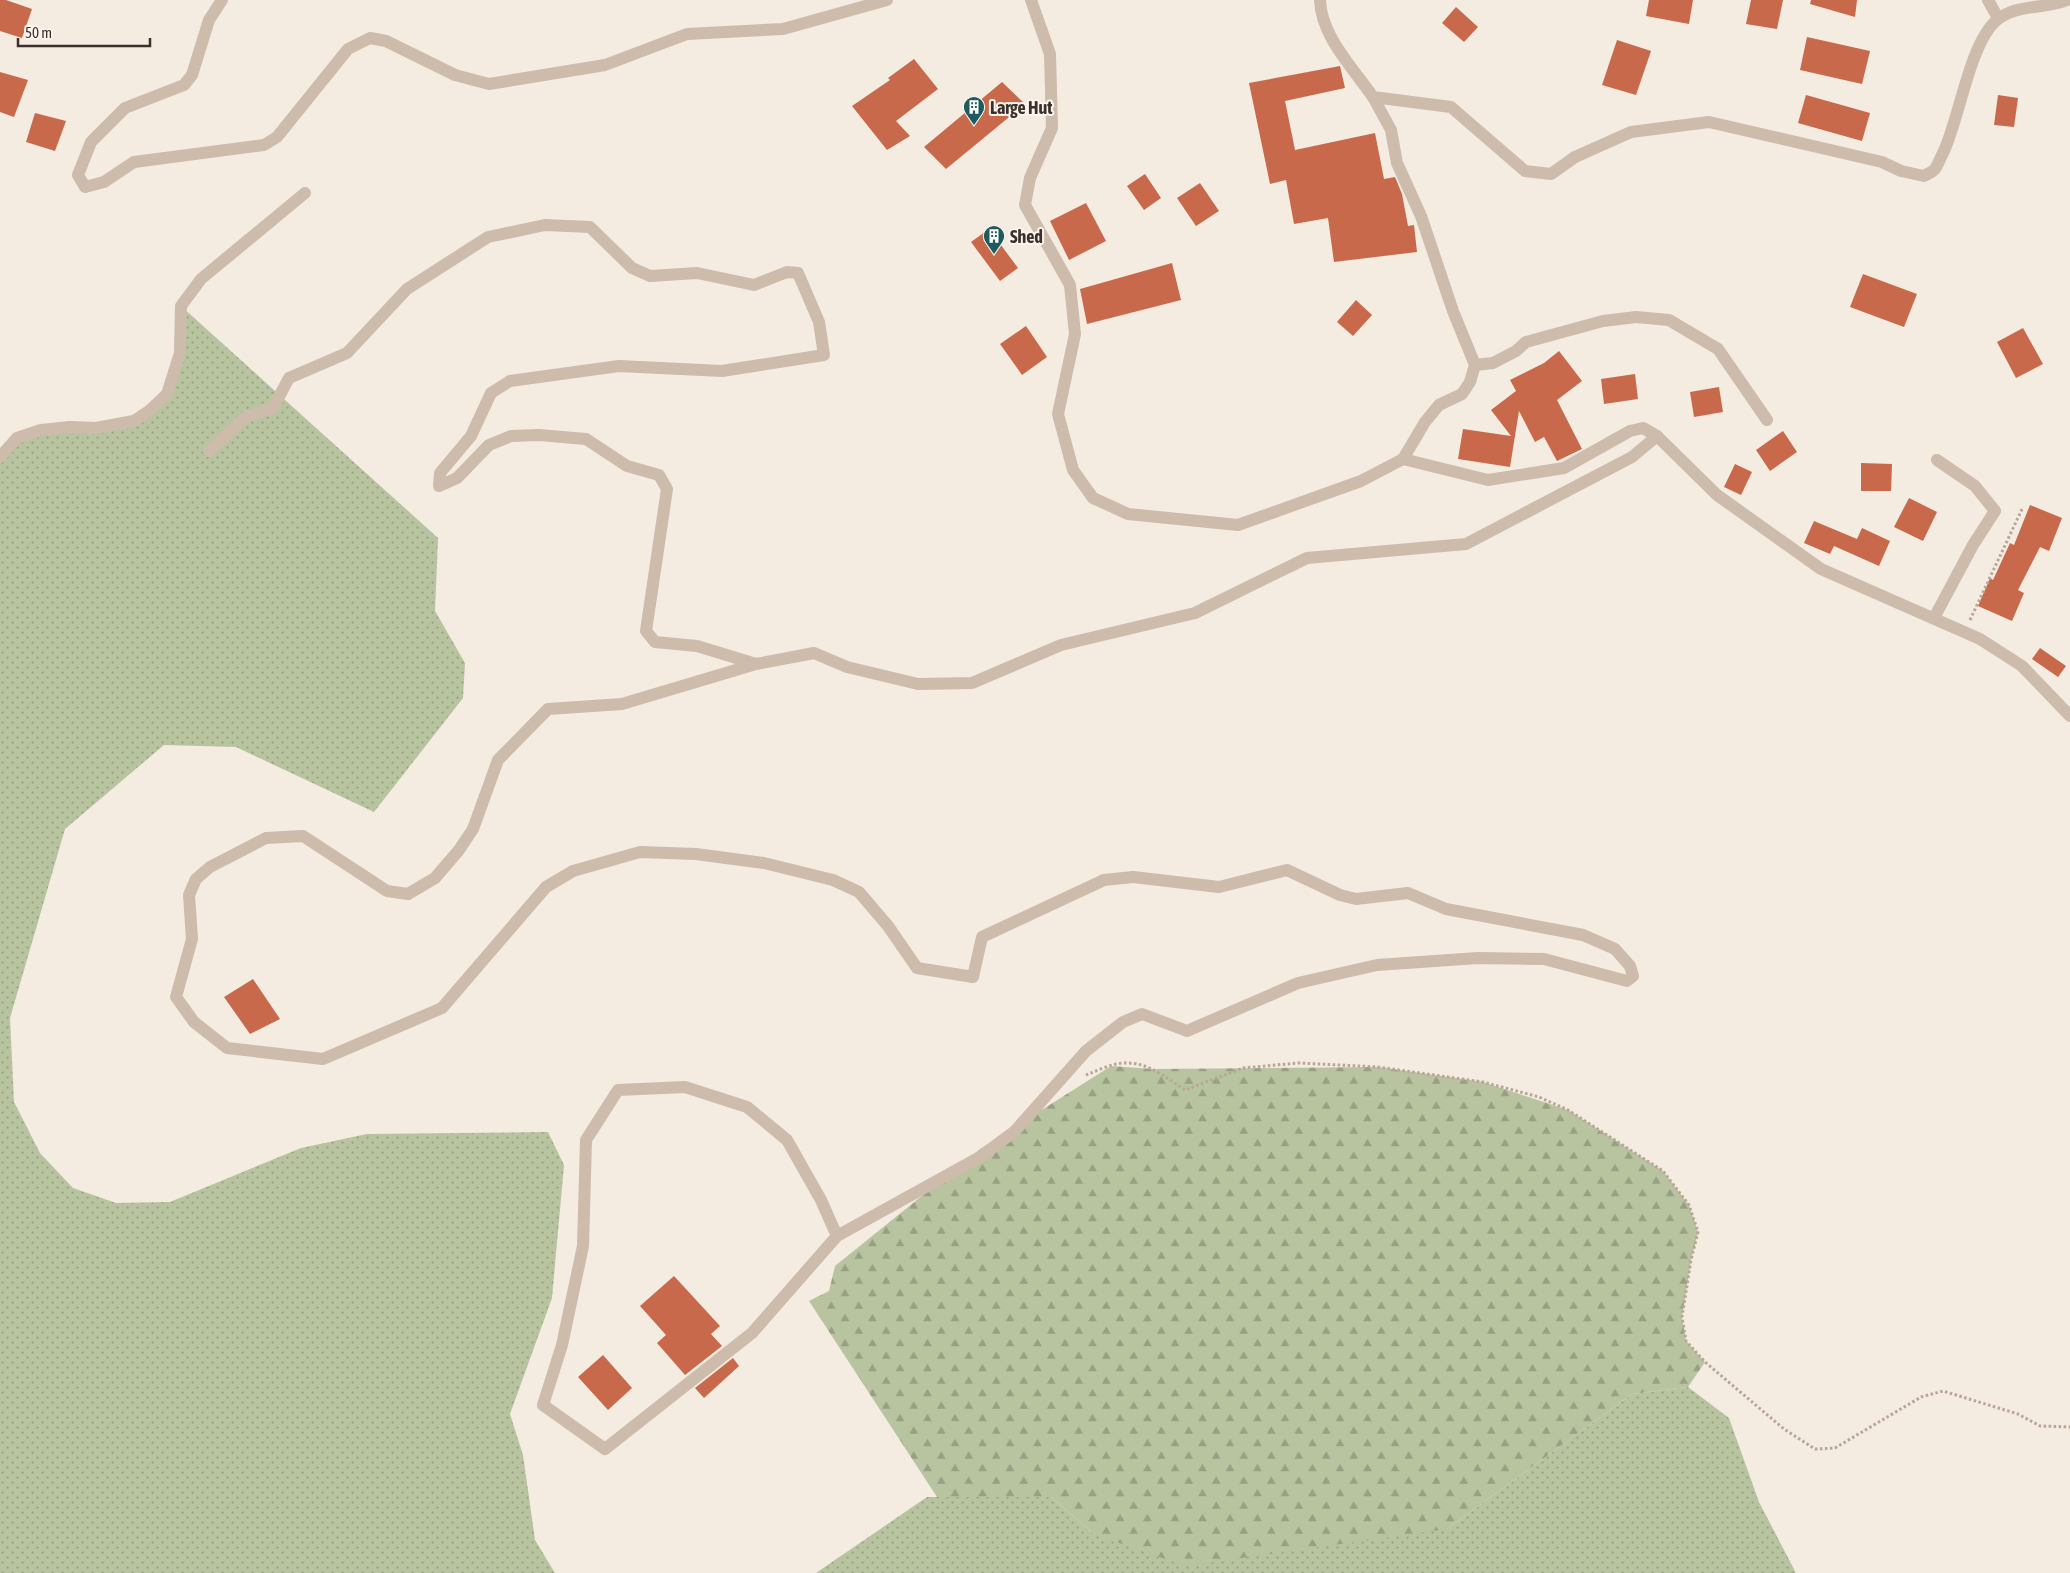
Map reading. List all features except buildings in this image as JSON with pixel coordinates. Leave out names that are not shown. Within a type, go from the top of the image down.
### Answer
[{"type":"street","points":[[222,0],[209,20],[192,75],[184,85],[125,108],[91,142],[78,175],[85,187],[104,182],[134,162],[264,145],[277,137],[348,49],[370,38],[386,41],[455,76],[490,84],[604,66],[687,34],[783,29],[886,0]]},
{"type":"street","points":[[1032,0],[1050,54],[1052,128],[1030,178],[1025,204],[1070,285],[1075,334],[1058,414],[1073,470],[1093,498],[1128,514],[1238,525],[1361,481],[1403,458],[1425,422],[1439,405],[1462,394],[1470,382],[1475,365],[1453,311],[1421,216],[1397,163],[1391,130],[1374,96],[1327,31],[1321,12],[1320,0]]},
{"type":"street","points":[[1988,0],[1998,18]]},
{"type":"street","points":[[1374,96],[1452,107],[1526,171],[1551,174],[1575,157],[1631,132],[1709,122],[1882,162],[1900,170],[1924,176],[1935,170],[1947,144],[1977,50],[1985,33],[1998,18],[2011,11],[2067,0]]},
{"type":"street","points":[[0,456],[18,438],[41,430],[70,427],[96,428],[134,421],[149,411],[167,394],[170,386],[180,353],[181,306],[186,299],[201,279],[305,193]]},
{"type":"street","points":[[209,451],[246,417],[273,408],[289,378],[347,354],[407,289],[488,236],[545,225],[590,227],[632,268],[650,276],[697,273],[754,286],[788,272],[798,273],[819,322],[824,354],[722,371],[619,366],[510,381],[491,393],[471,436],[440,473],[439,486],[457,478],[489,445],[511,436],[539,435],[586,438],[628,466],[659,475],[667,489],[646,631],[655,642],[697,646],[756,664]]},
{"type":"street","points":[[1475,365],[1493,362],[1516,351],[1526,342],[1603,321],[1636,317],[1669,320],[1718,349],[1767,420]]},
{"type":"street","points":[[1403,458],[1488,480],[1564,468],[1630,431],[1643,428],[1657,436],[1717,495],[1821,569],[1980,639],[2022,666],[2070,716]]},
{"type":"street","points":[[837,1236],[822,1200],[787,1140],[747,1107],[685,1087],[618,1090],[586,1140],[583,1246],[562,1345],[543,1405],[604,1449],[752,1333],[837,1236],[980,1157],[1015,1131],[1086,1051],[1123,1022],[1142,1014],[1187,1031],[1298,983],[1377,965],[1478,958],[1544,959],[1627,981],[1632,976],[1630,966],[1615,949],[1583,935],[1446,908],[1408,893],[1356,899],[1340,895],[1287,870],[1219,887],[1133,877],[1104,880],[982,937],[973,977],[917,968],[888,926],[859,892],[833,880],[764,863],[696,854],[640,852],[573,871],[546,887],[442,1008],[323,1059],[227,1048],[194,1022],[176,997],[192,939],[189,895],[196,879],[210,867],[266,838],[303,836],[388,891],[408,894],[435,878],[459,850],[473,829],[498,760],[548,708],[622,704],[756,664],[814,653],[846,667],[918,684],[972,683],[1061,645],[1195,612],[1307,558],[1466,544],[1632,457],[1657,436]]},
{"type":"street","points":[[1934,618],[1973,545],[1995,511],[1975,486],[1937,460]]},
{"type":"path","points":[[1964,632],[2023,507]]},
{"type":"path","points":[[1078,1078],[1128,1062],[1153,1069],[1185,1090],[1243,1068],[1298,1063],[1378,1067],[1483,1082],[1539,1097],[1568,1110],[1663,1171],[1689,1205],[1698,1232],[1691,1260],[1682,1317],[1686,1341],[1705,1362],[1784,1429],[1815,1449],[1835,1448],[1921,1397],[1943,1390],[2018,1414],[2040,1426],[2070,1427]]},
{"type":"green space","points":[[181,306],[438,538],[435,611],[465,663],[463,698],[374,812],[236,747],[164,745],[65,829],[10,1018],[14,1102],[40,1153],[73,1188],[116,1203],[170,1202],[301,1148],[367,1134],[548,1132],[564,1165],[552,1298],[510,1414],[523,1455],[535,1540],[555,1573],[0,1573],[0,457],[17,438],[134,421],[167,394],[180,353]]},
{"type":"green space","points":[[1111,1066],[1153,1069],[1378,1067],[1483,1082],[1568,1110],[1663,1171],[1689,1205],[1698,1232],[1691,1260],[1682,1317],[1686,1341],[1705,1362],[1688,1387],[1632,1394],[1447,1529],[1185,1566],[1094,1534],[1051,1497],[937,1497],[809,1301],[829,1291],[835,1266],[980,1149]]},
{"type":"green space","points":[[1688,1387],[1729,1418],[1759,1502],[1796,1573],[816,1573],[927,1497],[1051,1497],[1094,1534],[1447,1529],[1632,1394]]},
{"type":"place","name":"Large Hut","points":[[974,126]]},
{"type":"place","name":"Shed","points":[[994,255]]}]
